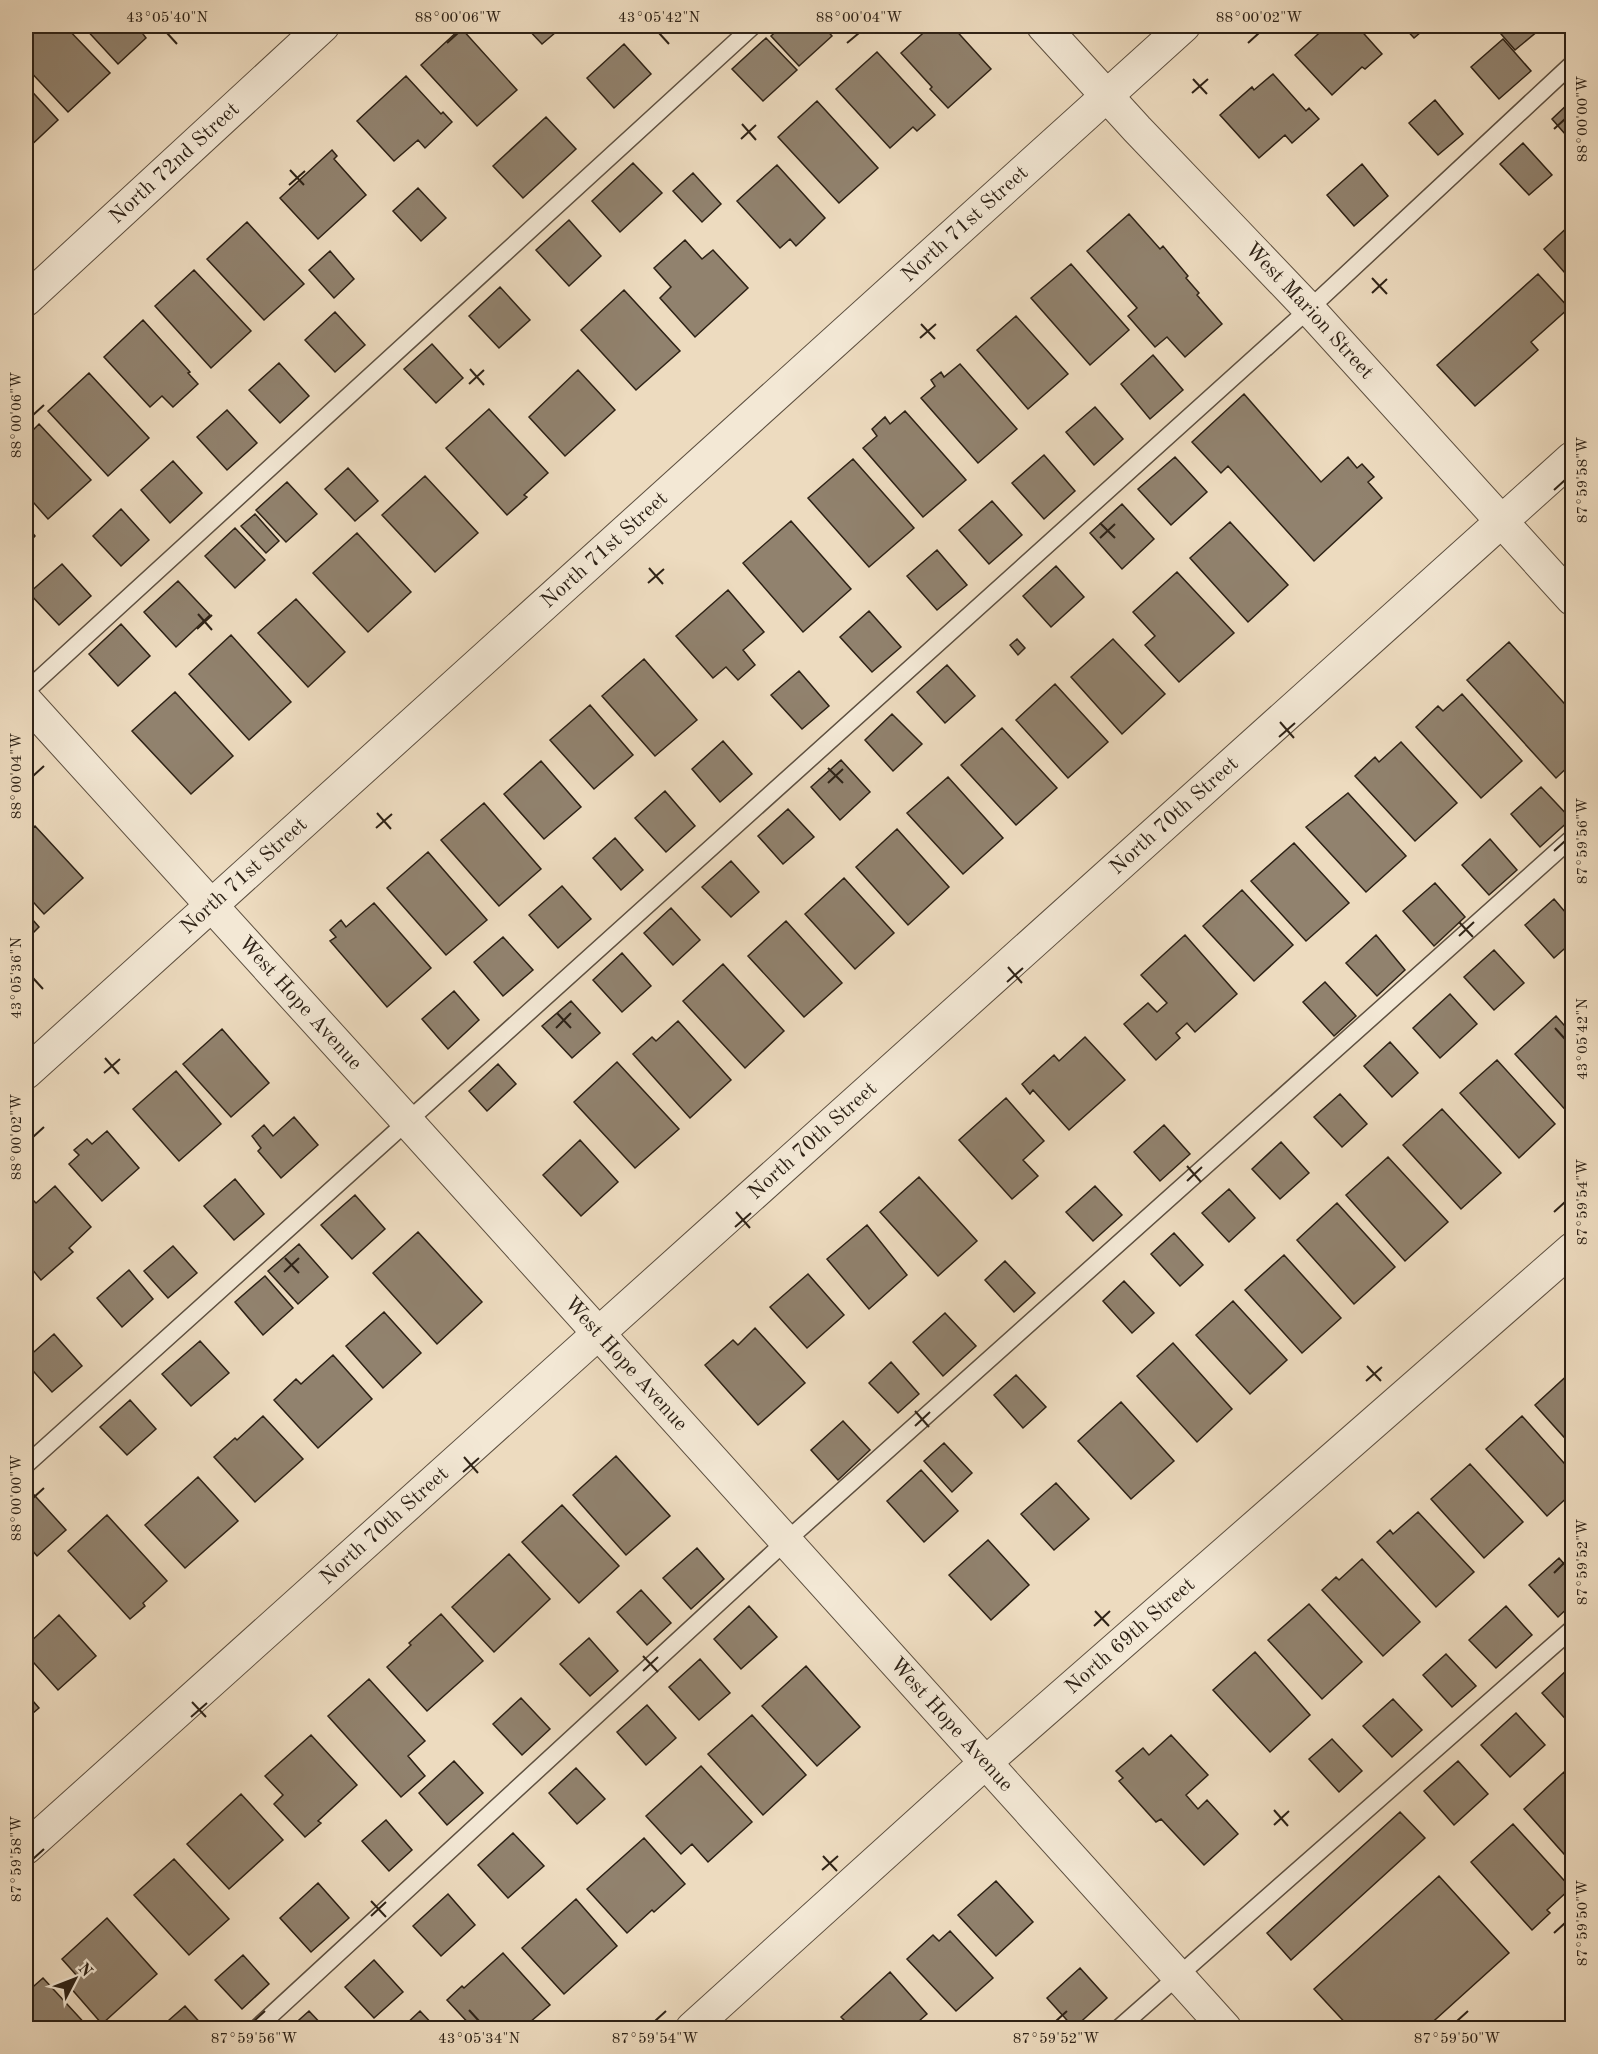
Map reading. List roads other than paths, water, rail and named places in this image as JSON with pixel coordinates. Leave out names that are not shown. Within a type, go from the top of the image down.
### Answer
[{"type":"street","name":"North 72nd Street","points":[[26,300],[323,26]]},
{"type":"street","name":"West Marion Street","points":[[1043,26],[1106,96],[1309,309],[1572,599]]},
{"type":"street","name":"North 71st Street","points":[[26,1073],[1184,26]]},
{"type":"street","name":"North 70th Street","points":[[26,1848],[1572,458]]},
{"type":"street","name":"West Hope Avenue","points":[[26,701],[1225,2028]]},
{"type":"street","name":"North 69th Street","points":[[692,2028],[985,1763],[1572,1249]]},
{"type":"lane","points":[[26,691],[753,26]]},
{"type":"lane","points":[[26,1465],[1309,309],[1572,64]]},
{"type":"lane","points":[[257,2028],[786,1541],[1572,838]]},
{"type":"lane","points":[[1119,2028],[1572,1629]]}]
